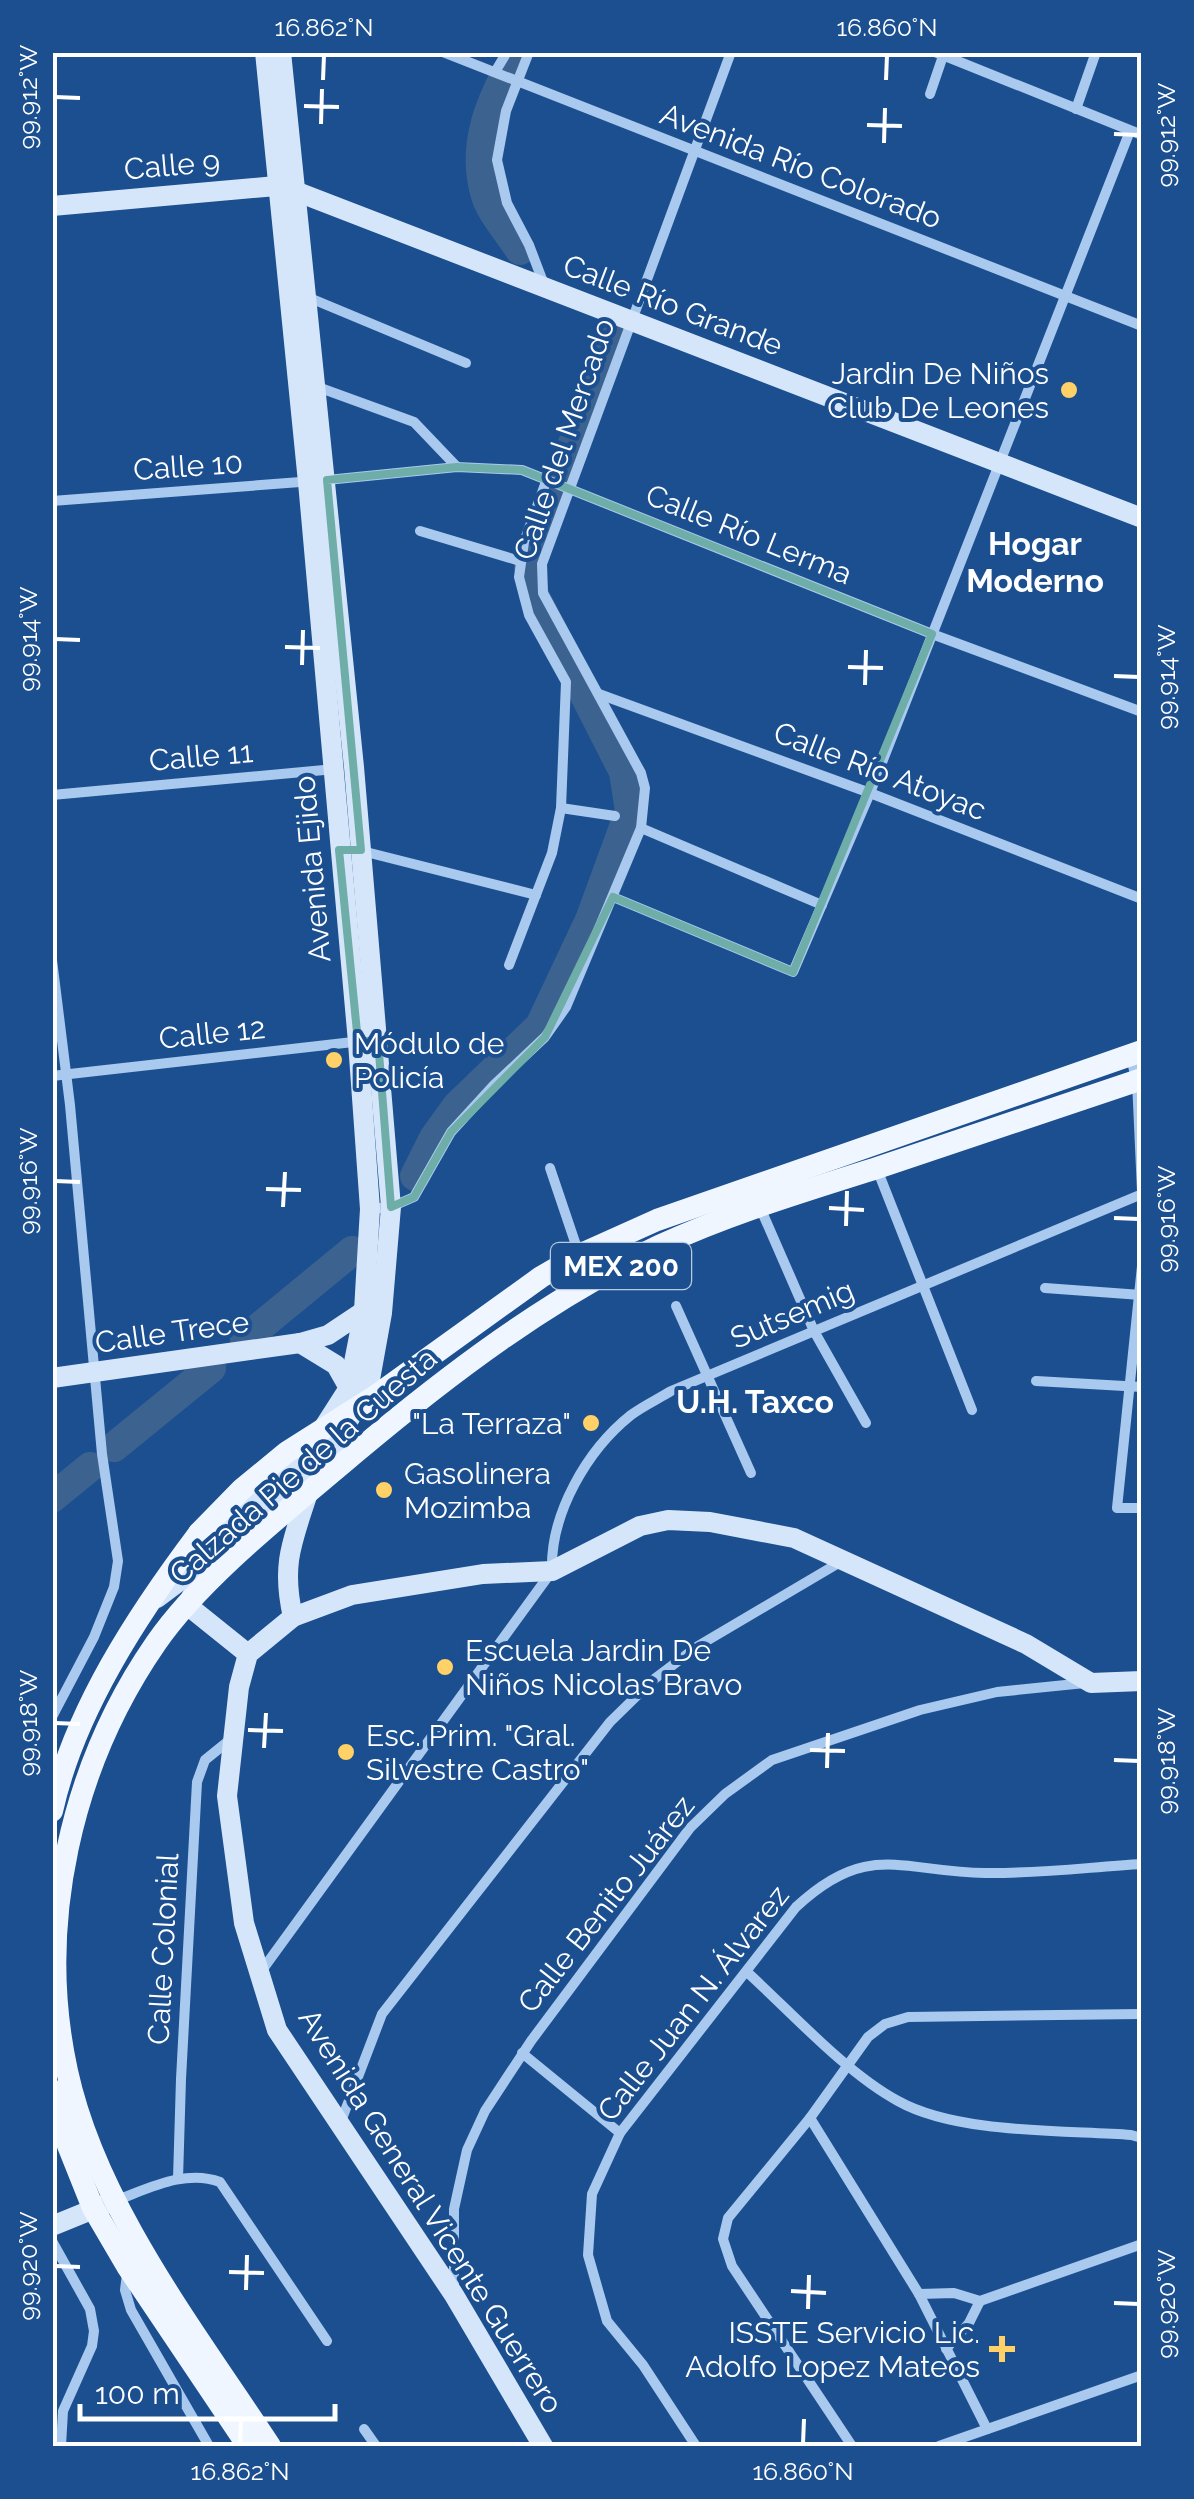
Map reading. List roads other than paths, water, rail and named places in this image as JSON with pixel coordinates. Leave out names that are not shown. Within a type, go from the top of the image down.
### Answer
[{"type":"main road","name":"Avenida Ejido","points":[[265,52],[305,296],[318,481]]},
{"type":"main road","name":"Avenida Ejido","points":[[187,1605],[201,1581],[332,1449],[369,1385],[382,1313],[381,1208],[368,1041],[362,850],[344,768],[286,189],[281,52]]},
{"type":"main road","name":"Calle 9","points":[[52,206],[286,189]]},
{"type":"main road","name":"Calle Río Grande","points":[[286,189],[1142,518]]},
{"type":"main road","name":"Avenida Ejido","points":[[344,768],[339,850],[368,1041]]},
{"type":"main road","name":"Calzada Pie de la Cuesta","points":[[52,1812],[77,1736],[107,1674],[151,1602],[199,1532],[287,1452],[579,1255],[696,1205],[1136,1053]]},
{"type":"main road","name":"Calzada Pie de la Cuesta","points":[[248,2446],[127,2266],[103,2205],[68,2074],[58,2018],[55,1974],[66,1852],[80,1798],[102,1739],[157,1641],[187,1605],[402,1413],[480,1353],[584,1285],[660,1245],[759,1205],[1139,1080]]},
{"type":"main road","name":"Avenida Ejido","points":[[151,1602],[190,1574],[317,1438],[349,1388],[381,1208]]},
{"type":"main road","name":"Calle Trece","points":[[52,1378],[300,1343],[328,1335],[364,1311]]},
{"type":"main road","points":[[300,1343],[336,1365],[349,1388]]},
{"type":"main road","points":[[381,1392],[402,1413]]},
{"type":"main road","points":[[293,1618],[286,1586],[288,1552],[308,1493]]},
{"type":"main road","points":[[187,1605],[248,1654],[293,1618],[352,1595],[482,1574],[552,1571],[640,1526],[668,1520],[710,1522],[794,1538],[844,1559],[1026,1644],[1090,1683],[1142,1681]]},
{"type":"main road","name":"Avenida General Vicente Guerrero","points":[[248,1654],[239,1687],[227,1796],[244,1922],[277,2030],[454,2295],[543,2446]]},
{"type":"main road","name":"Calzada Pie de la Cuesta","points":[[52,2090],[63,2132],[103,2205],[270,2446]]},
{"type":"main road","points":[[52,2226],[103,2205]]},
{"type":"street","name":"Avenida Río Colorado","points":[[443,52],[1142,326]]},
{"type":"street","points":[[507,52],[506,111],[497,160],[500,182],[545,288]]},
{"type":"street","points":[[506,76],[530,52]]},
{"type":"street","name":"Calle del Mercado","points":[[381,1208],[414,1197],[451,1132],[545,1037],[566,1007],[641,828],[645,788],[641,772],[543,593],[540,580],[559,483],[632,321],[731,52]]},
{"type":"street","points":[[1076,109],[1096,52]]},
{"type":"street","points":[[930,94],[941,54],[1142,136]]},
{"type":"street","points":[[612,897],[793,972],[870,793],[1130,130]]},
{"type":"street","points":[[305,296],[466,362]]},
{"type":"street","points":[[314,386],[414,422],[457,467]]},
{"type":"street","name":"Calle Río Lerma","points":[[318,481],[457,467],[501,467],[559,483],[932,634],[1142,712]]},
{"type":"street","name":"Calle 10","points":[[52,500],[318,481]]},
{"type":"street","points":[[509,965],[552,853],[561,808],[566,682],[522,596],[520,561],[559,483]]},
{"type":"street","points":[[420,531],[520,561]]},
{"type":"street","name":"Calle Río Atoyac","points":[[598,694],[870,793],[1142,899]]},
{"type":"street","name":"Calle 11","points":[[52,794],[344,768]]},
{"type":"street","points":[[561,808],[614,816]]},
{"type":"street","points":[[641,828],[822,905]]},
{"type":"street","points":[[339,850],[362,850],[536,895]]},
{"type":"street","points":[[52,960],[94,1374],[118,1560],[114,1587],[94,1637],[52,1716]]},
{"type":"street","name":"Calle 12","points":[[52,1076],[368,1041]]},
{"type":"street","points":[[1136,1053],[1142,1192]]},
{"type":"street","points":[[550,1168],[579,1255]]},
{"type":"street","points":[[877,1168],[972,1410]]},
{"type":"street","name":"Sutsemig","points":[[552,1571],[556,1532],[580,1474],[630,1416],[671,1391],[925,1287],[1142,1192]]},
{"type":"street","points":[[759,1205],[814,1331],[866,1423]]},
{"type":"street","points":[[1142,1266],[1117,1508],[1142,1508]]},
{"type":"street","points":[[1044,1288],[1139,1295]]},
{"type":"street","points":[[676,1306],[751,1472]]},
{"type":"street","points":[[1036,1382],[1142,1387]]},
{"type":"street","points":[[339,2125],[382,2014],[610,1722],[653,1680],[698,1646],[844,1559]]},
{"type":"street","points":[[259,1974],[552,1571]]},
{"type":"street","name":"Calle Benito Juárez","points":[[454,2295],[454,2210],[467,2150],[485,2111],[522,2053],[690,1828],[725,1794],[772,1760],[920,1710],[997,1692],[1090,1683]]},
{"type":"street","name":"Calle Colonial","points":[[178,2179],[197,1782],[206,1760],[233,1737]]},
{"type":"street","name":"Calle Juan N. Álvarez","points":[[696,2446],[643,2366],[607,2321],[588,2255],[592,2194],[620,2133],[796,1907],[819,1886],[847,1871],[882,1864],[984,1874],[1142,1864]]},
{"type":"street","points":[[747,1972],[848,2064],[899,2102],[964,2123],[1131,2134],[1142,2138]]},
{"type":"street","points":[[852,2446],[732,2266],[723,2239],[728,2218],[810,2118],[868,2037],[886,2024],[908,2017],[1142,2014]]},
{"type":"street","points":[[522,2053],[620,2133]]},
{"type":"street","points":[[810,2118],[919,2294],[987,2430]]},
{"type":"street","points":[[103,2205],[178,2179],[204,2176],[220,2182],[326,2341]]},
{"type":"street","points":[[52,2241],[90,2309],[94,2331],[92,2346],[63,2411],[61,2446]]},
{"type":"street","points":[[919,2294],[954,2293],[980,2301],[1142,2244]]},
{"type":"street","points":[[127,2266],[125,2290],[131,2310],[209,2446]]},
{"type":"street","points":[[946,2350],[980,2301]]},
{"type":"street","points":[[939,2446],[1142,2375]]},
{"type":"street","points":[[364,2429],[376,2446]]},
{"type":"waterway","points":[[518,52],[486,121],[481,158],[486,196],[520,250]]},
{"type":"waterway","points":[[415,1176],[434,1138],[457,1106],[540,1026],[590,920],[630,811],[624,772],[534,595],[529,567],[550,502],[614,339]]},
{"type":"waterway","points":[[245,1339],[352,1251]]},
{"type":"waterway","points":[[114,1447],[211,1368]]},
{"type":"waterway","points":[[52,1498],[90,1467]]},
{"type":"place","name":"Jardin De Niños Club De Leones","points":[[1069,390]]},
{"type":"place","name":"Módulo de Policía","points":[[334,1060]]},
{"type":"place","name":"\"La Terraza\"","points":[[591,1423]]},
{"type":"place","name":"Gasolinera Mozimba","points":[[384,1490]]},
{"type":"place","name":"Escuela Jardin De Niños Nicolas Bravo","points":[[445,1667]]},
{"type":"place","name":"Esc. Prim. \"Gral. Silvestre Castro\"","points":[[346,1752]]},
{"type":"place","name":"ISSTE Servicio Lic. Adolfo Lopez Mateos","points":[[1002,2349]]},
{"type":"district","name":"Hogar Moderno","points":[[1035,562]]},
{"type":"district","name":"U.H. Taxco","points":[[755,1401]]}]
